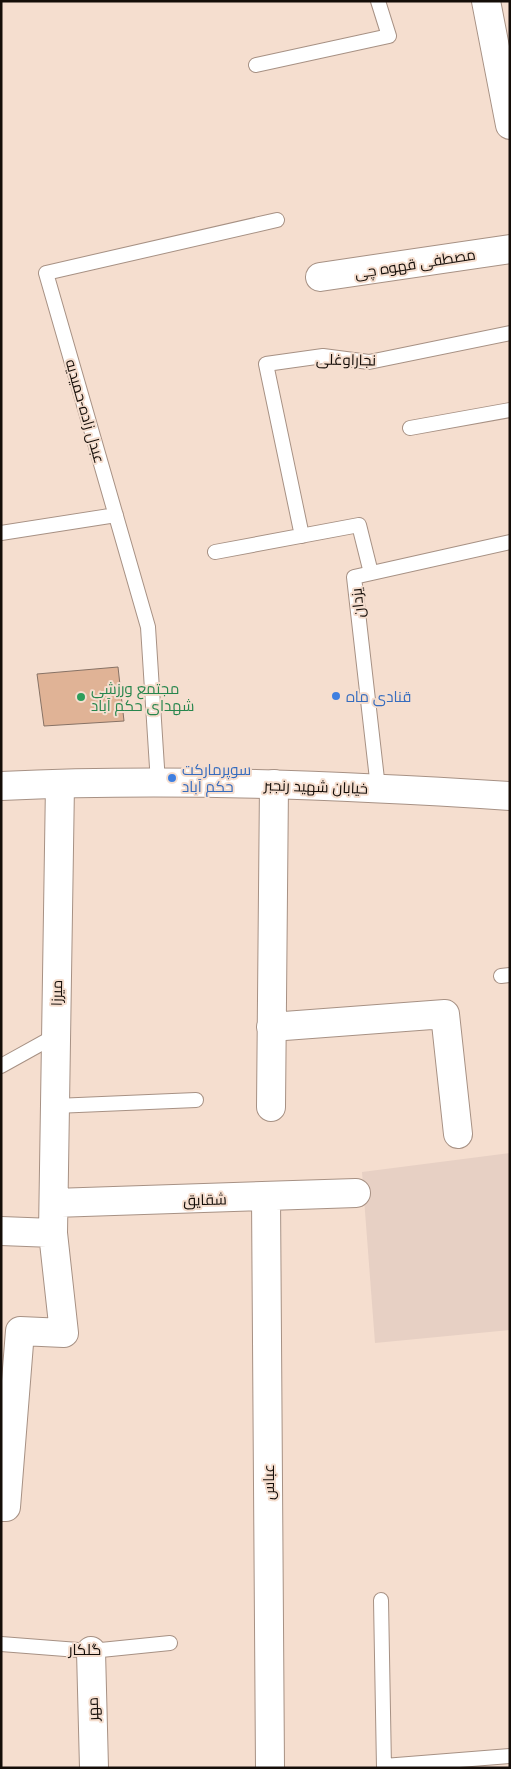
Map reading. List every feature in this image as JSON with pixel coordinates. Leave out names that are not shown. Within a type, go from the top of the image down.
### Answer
[{"type":"street","points":[[486,1],[506,88],[510,125]]},
{"type":"street","name":"مصطفی قهوه چی","points":[[320,277],[510,248]]},
{"type":"street","name":"خیابان شهید رنجبر","points":[[1,786],[158,783],[274,784],[510,796]]},
{"type":"street","name":"میرزا","points":[[11,1331],[64,1333],[54,1232],[54,1106],[60,784]]},
{"type":"street","points":[[271,1107],[274,784]]},
{"type":"street","points":[[271,1027],[445,1014],[458,1134]]},
{"type":"street","name":"شقایق","points":[[54,1202],[356,1193]]},
{"type":"street","name":"عباس","points":[[266,1197],[270,1768]]},
{"type":"street","points":[[1,1231],[54,1232]]},
{"type":"street","points":[[1,1507],[6,1507],[11,1331]]},
{"type":"street","name":"مهر","points":[[91,1651],[94,1768]]},
{"type":"lane","points":[[256,65],[389,36],[378,1]]},
{"type":"lane","name":"عبدل زاده-حمیدیه","points":[[158,783],[148,626],[46,273],[277,220]]},
{"type":"lane","name":"نجاراوغلی","points":[[302,536],[266,364],[323,356],[369,362],[510,333]]},
{"type":"lane","points":[[410,428],[510,410]]},
{"type":"lane","points":[[1,532],[116,515]]},
{"type":"lane","points":[[215,552],[358,525],[370,573]]},
{"type":"lane","name":"یزدان","points":[[378,788],[354,576],[510,542]]},
{"type":"lane","points":[[1,1066],[55,1036]]},
{"type":"lane","points":[[54,1106],[196,1100]]},
{"type":"lane","points":[[381,1600],[384,1767],[510,1756]]},
{"type":"lane","name":"گلکار","points":[[1,1644],[91,1651],[170,1643]]},
{"type":"shaded area","points":[[510,1153],[510,1330],[375,1343],[362,1172]]},
{"type":"building","name":"مجتمع ورزشی شهدای حکم آباد","points":[[118,667],[124,721],[44,726],[37,674]]},
{"type":"place","name":"قنادی ماه","points":[[336,696]]},
{"type":"place","name":"مجتمع ورزشی شهدای حکم آباد","points":[[81,697]]},
{"type":"place","name":"سوپرمارکت حکم آباد","points":[[172,778]]}]
